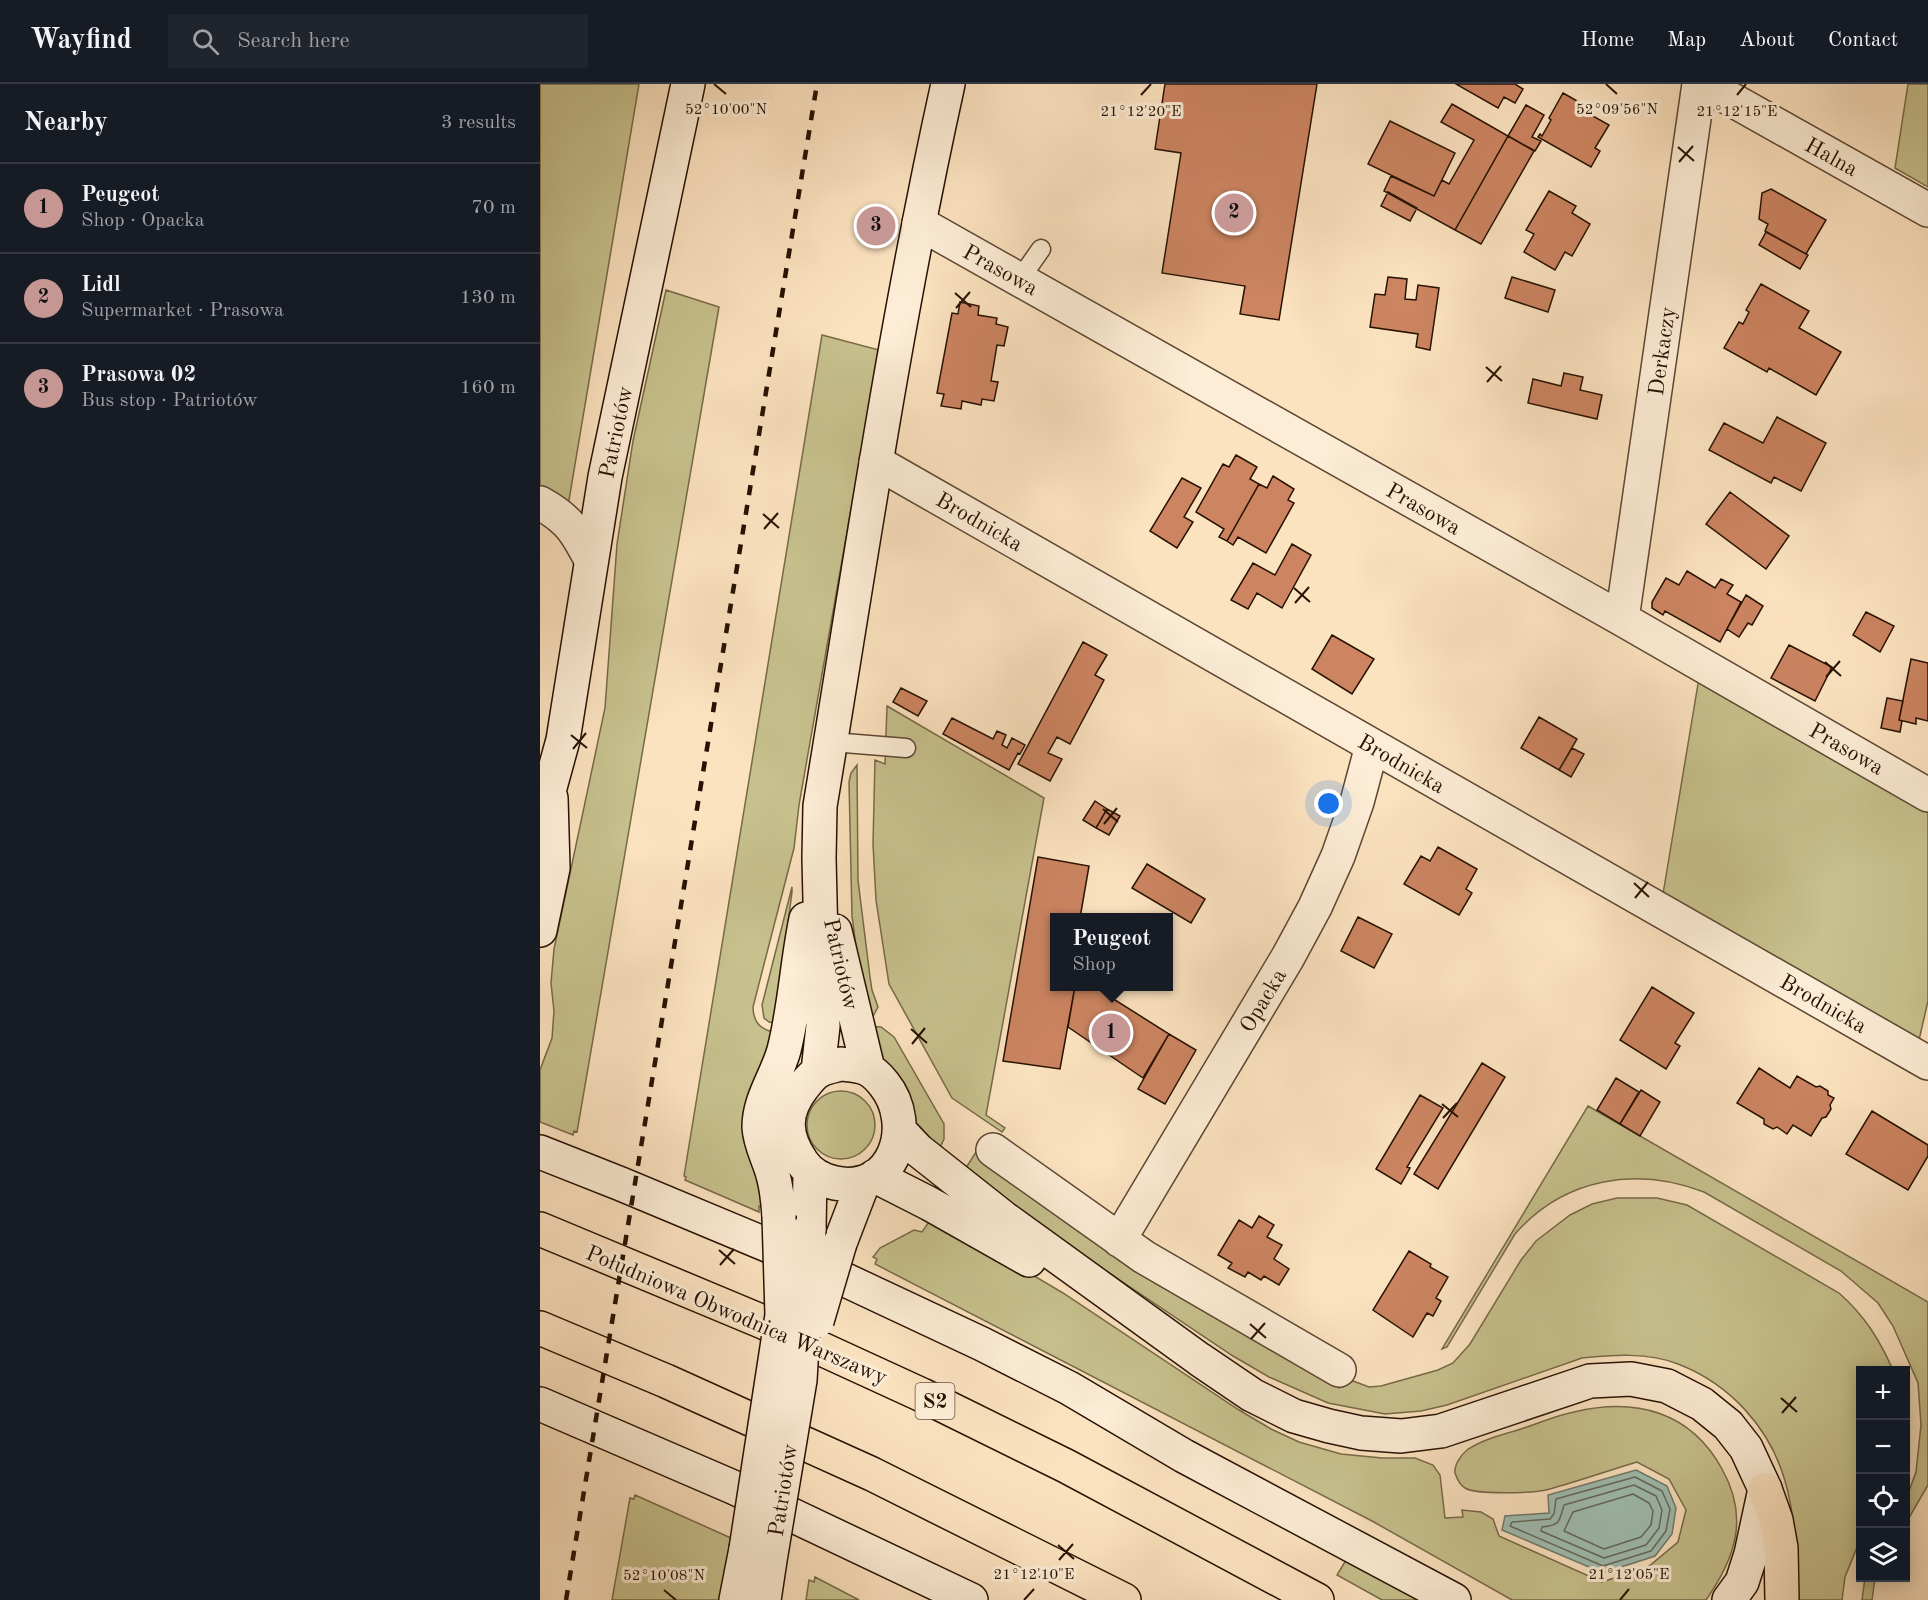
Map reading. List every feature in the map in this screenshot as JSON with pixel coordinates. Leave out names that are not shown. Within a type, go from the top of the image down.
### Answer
[{"type":"highway","name":"Południowa Obwodnica Warszawy","points":[[540,1229],[763,1322],[922,1395],[1066,1466],[1317,1600]]},
{"type":"highway","points":[[540,1328],[666,1381],[872,1474],[1124,1600]]},
{"type":"highway","points":[[1765,1489],[1776,1520],[1781,1548],[1782,1600]]},
{"type":"main road","name":"Patriotów","points":[[540,824],[545,792],[563,740],[605,477],[688,84]]},
{"type":"main road","name":"Patriotów","points":[[925,84],[926,183]]},
{"type":"main road","name":"Patriotów","points":[[818,1071],[823,1026],[820,806],[876,462],[926,183],[948,84]]},
{"type":"main road","name":"Derkaczy","points":[[1622,619],[1699,84]]},
{"type":"main road","name":"Halna","points":[[1704,84],[1928,210]]},
{"type":"main road","name":"Prasowa","points":[[920,223],[1622,619],[1928,795]]},
{"type":"main road","name":"Brodnicka","points":[[876,462],[1928,1063]]},
{"type":"main road","points":[[550,509],[574,509],[590,497],[605,477]]},
{"type":"main road","points":[[550,509],[576,532],[591,560]]},
{"type":"main road","name":"Opacka","points":[[1119,1240],[1288,957],[1315,907],[1338,856],[1357,802],[1372,746]]},
{"type":"main road","points":[[540,930],[553,868],[545,792]]},
{"type":"main road","name":"Patriotów","points":[[819,858],[868,1069]]},
{"type":"main road","points":[[736,1600],[758,1555],[782,1315],[778,1195],[759,1130],[760,1115],[784,1049],[819,858]]},
{"type":"main road","points":[[841,1064],[868,1069],[892,1094],[897,1108],[900,1131],[898,1146],[883,1170],[869,1179],[843,1184],[828,1181],[810,1173],[795,1153],[789,1136],[787,1118],[795,1099],[818,1071],[841,1064]]},
{"type":"main road","points":[[900,1131],[918,1150],[1005,1218],[1199,1359],[1252,1395],[1294,1416],[1361,1433],[1401,1436],[1441,1431],[1590,1381],[1631,1379],[1667,1386],[1702,1404],[1728,1425],[1746,1448],[1765,1489],[1751,1554],[1742,1582],[1730,1600]]},
{"type":"main road","points":[[993,1150],[1144,1257],[1339,1370]]},
{"type":"main road","points":[[540,1152],[803,1260],[982,1344],[1069,1388],[1184,1456],[1454,1600]]},
{"type":"main road","name":"Patriotów","points":[[800,1380],[810,1173]]},
{"type":"main road","name":"Patriotów","points":[[764,1600],[758,1555],[800,1380],[840,1244],[869,1179]]},
{"type":"main road","points":[[869,1179],[993,1238],[1199,1359]]},
{"type":"main road","points":[[540,1404],[735,1488],[970,1600]]},
{"type":"lane","points":[[1020,279],[1041,249]]},
{"type":"lane","points":[[832,742],[906,748]]},
{"type":"shaded area","points":[[540,84],[639,84],[568,506],[540,490]]},
{"type":"shaded area","points":[[1908,84],[1928,84],[1928,187],[1895,168]]},
{"type":"shaded area","points":[[666,290],[719,307],[577,1132],[574,1131],[573,1135],[540,1122],[540,1070],[552,1038],[554,1011],[551,983],[554,949],[605,708],[617,544],[633,441]]},
{"type":"shaded area","points":[[822,335],[879,350],[799,805],[794,848],[753,1007],[758,1024],[773,1032],[764,1208],[759,1206],[759,1212],[685,1180],[684,1176]]},
{"type":"shaded area","points":[[1699,678],[1928,811],[1928,1001],[1919,1040],[1663,894]]},
{"type":"shaded area","points":[[887,706],[1044,798],[986,1115],[1005,1128],[1002,1132],[952,1098],[889,984],[876,900],[873,844],[875,760],[885,764]]},
{"type":"shaded area","points":[[857,765],[858,880],[872,990],[878,1007],[872,1018],[866,1020],[852,916],[849,782],[851,773]]},
{"type":"shaded area","points":[[792,887],[775,1023],[764,1018],[762,1005]]},
{"type":"shaded area","points":[[867,1026],[881,1027],[894,1037],[944,1124],[944,1139],[937,1154],[921,1135],[883,1063]]},
{"type":"shaded area","points":[[841,1091],[854,1094],[865,1101],[872,1112],[875,1125],[872,1138],[865,1149],[854,1156],[841,1159],[828,1156],[817,1149],[810,1138],[807,1125],[810,1112],[817,1101],[828,1094]]},
{"type":"shaded area","points":[[1588,1106],[1928,1302],[1928,1485],[1910,1516],[1910,1488],[1916,1472],[1921,1425],[1918,1383],[1893,1326],[1878,1303],[1841,1271],[1704,1192],[1678,1184],[1627,1179],[1602,1182],[1578,1189],[1534,1215],[1515,1234],[1447,1347],[1442,1349]]},
{"type":"shaded area","points":[[984,1150],[1155,1278],[1339,1388],[1345,1378],[1369,1387],[1381,1386],[1438,1370],[1453,1363],[1470,1344],[1521,1260],[1536,1241],[1570,1215],[1592,1204],[1617,1198],[1657,1198],[1687,1205],[1839,1293],[1870,1328],[1891,1366],[1856,1366],[1856,1550],[1845,1577],[1842,1600],[1799,1600],[1792,1510],[1778,1462],[1769,1443],[1745,1410],[1715,1383],[1697,1373],[1666,1360],[1618,1355],[1582,1358],[1447,1405],[1421,1411],[1385,1414],[1328,1403],[1269,1377],[1233,1356],[1042,1228],[964,1171],[976,1152]]},
{"type":"shaded area","points":[[933,1216],[1063,1293],[1271,1429],[1299,1442],[1341,1454],[1415,1458],[1433,1465],[1440,1475],[1445,1518],[1463,1517],[1462,1510],[1481,1512],[1493,1519],[1499,1536],[1602,1582],[1648,1567],[1678,1542],[1686,1510],[1669,1479],[1637,1462],[1546,1490],[1517,1493],[1492,1492],[1463,1487],[1455,1473],[1458,1460],[1465,1452],[1481,1442],[1568,1413],[1597,1408],[1640,1408],[1678,1422],[1695,1434],[1709,1450],[1722,1469],[1730,1487],[1737,1520],[1731,1552],[1725,1568],[1706,1600],[1512,1600],[1372,1521],[875,1264],[877,1259],[873,1257],[880,1248],[914,1230],[922,1232]]},
{"type":"shaded area","points":[[635,1495],[731,1538],[726,1600],[612,1600],[630,1498],[634,1499]]},
{"type":"shaded area","points":[[1346,1560],[1419,1600],[1382,1600],[1337,1575]]},
{"type":"shaded area","points":[[815,1577],[859,1600],[806,1600],[809,1580],[814,1582]]},
{"type":"shaded area","points":[[1864,1582],[1874,1582],[1872,1600],[1862,1600]]},
{"type":"water","points":[[1636,1470],[1667,1486],[1676,1508],[1672,1534],[1655,1556],[1603,1573],[1502,1530],[1505,1516],[1549,1513],[1548,1495]]},
{"type":"building","points":[[1165,84],[1317,84],[1279,320],[1240,314],[1245,286],[1162,273],[1181,153],[1155,149]]},
{"type":"building","points":[[1456,84],[1515,84],[1523,89],[1515,103],[1504,97],[1498,108]]},
{"type":"building","points":[[1563,93],[1593,110],[1591,115],[1609,125],[1595,148],[1600,151],[1591,167],[1538,137],[1540,134],[1542,136]]},
{"type":"building","points":[[1452,104],[1508,136],[1455,230],[1384,191],[1391,176],[1434,196],[1442,180],[1449,184],[1474,140],[1441,122]]},
{"type":"building","points":[[1526,105],[1544,115],[1532,137],[1541,141],[1535,151],[1508,136]]},
{"type":"building","points":[[1390,121],[1455,153],[1434,196],[1368,164]]},
{"type":"building","points":[[1508,136],[1534,151],[1481,244],[1455,230]]},
{"type":"building","points":[[1771,189],[1826,220],[1806,254],[1765,231],[1768,224],[1759,219],[1762,193]]},
{"type":"building","points":[[1549,191],[1576,206],[1572,213],[1590,224],[1572,256],[1565,252],[1555,270],[1524,252],[1534,234],[1526,230]]},
{"type":"building","points":[[1388,192],[1417,208],[1410,221],[1381,206]]},
{"type":"building","points":[[1766,232],[1808,255],[1800,269],[1759,245]]},
{"type":"building","points":[[1388,277],[1407,279],[1405,299],[1416,300],[1418,285],[1439,288],[1430,350],[1416,347],[1418,334],[1370,327],[1375,294],[1385,295]]},
{"type":"building","points":[[1512,277],[1555,290],[1548,312],[1505,298]]},
{"type":"building","points":[[1761,284],[1809,311],[1799,328],[1841,352],[1816,395],[1769,368],[1767,372],[1724,348],[1739,322],[1743,324],[1749,312],[1746,310]]},
{"type":"building","points":[[960,302],[979,306],[978,315],[997,318],[996,324],[1008,327],[1004,346],[997,345],[991,381],[998,382],[994,401],[982,399],[981,405],[962,401],[961,409],[941,406],[944,394],[937,393],[952,313],[958,314]]},
{"type":"building","points":[[1564,373],[1583,377],[1580,390],[1602,395],[1597,419],[1528,403],[1533,379],[1561,386]]},
{"type":"building","points":[[1777,417],[1826,443],[1801,491],[1774,477],[1771,483],[1709,450],[1724,423],[1763,443]]},
{"type":"building","points":[[1236,455],[1257,467],[1250,479],[1259,484],[1227,541],[1219,537],[1224,529],[1196,512],[1223,464],[1229,467]]},
{"type":"building","points":[[1273,476],[1294,489],[1288,500],[1294,503],[1266,553],[1238,537],[1233,545],[1227,541],[1259,484],[1267,488]]},
{"type":"building","points":[[1182,478],[1201,488],[1184,517],[1193,522],[1177,548],[1150,531]]},
{"type":"building","points":[[1730,492],[1789,536],[1766,569],[1706,524]]},
{"type":"building","points":[[1292,544],[1311,555],[1282,608],[1257,593],[1248,609],[1231,600],[1253,563],[1275,575]]},
{"type":"building","points":[[1687,571],[1715,588],[1721,579],[1733,585],[1727,594],[1741,602],[1720,642],[1665,611],[1663,615],[1652,608],[1652,602],[1666,578],[1679,585]]},
{"type":"building","points":[[1746,595],[1763,606],[1752,625],[1748,623],[1739,637],[1727,629]]},
{"type":"building","points":[[1866,612],[1894,626],[1880,652],[1853,635]]},
{"type":"building","points":[[1332,635],[1374,659],[1352,694],[1312,669]]},
{"type":"building","points":[[1083,642],[1107,655],[1095,675],[1104,680],[1070,744],[1057,737],[1048,753],[1062,759],[1050,781],[1018,764]]},
{"type":"building","points":[[1789,645],[1832,667],[1815,701],[1771,678]]},
{"type":"building","points":[[1911,659],[1928,663],[1928,721],[1916,718],[1916,724],[1899,720]]},
{"type":"building","points":[[901,688],[927,701],[918,716],[893,702]]},
{"type":"building","points":[[1887,698],[1903,701],[1899,720],[1902,721],[1900,732],[1881,728]]},
{"type":"building","points":[[1539,717],[1577,739],[1559,770],[1521,748]]},
{"type":"building","points":[[952,718],[993,739],[997,731],[1006,735],[1002,745],[1007,748],[1012,738],[1025,745],[1009,770],[943,734]]},
{"type":"building","points":[[1572,748],[1584,754],[1571,777],[1559,770]]},
{"type":"building","points":[[1095,801],[1107,809],[1096,828],[1083,820]]},
{"type":"building","points":[[1107,809],[1120,816],[1109,835],[1096,828]]},
{"type":"building","points":[[1438,847],[1477,869],[1466,889],[1472,893],[1459,915],[1404,884],[1421,856],[1430,861]]},
{"type":"building","points":[[1038,857],[1089,866],[1081,913],[1050,913],[1050,991],[1074,991],[1060,1069],[1003,1061]]},
{"type":"building","points":[[1147,864],[1205,899],[1191,923],[1132,888]]},
{"type":"building","points":[[1358,917],[1392,934],[1374,968],[1341,951]]},
{"type":"building","points":[[1652,987],[1694,1013],[1675,1043],[1680,1046],[1666,1069],[1620,1040]]},
{"type":"building","points":[[1074,991],[1101,991],[1169,1034],[1143,1078],[1068,1027]]},
{"type":"building","points":[[1169,1034],[1196,1050],[1165,1104],[1138,1089]]},
{"type":"building","points":[[1482,1063],[1505,1077],[1438,1189],[1414,1174]]},
{"type":"building","points":[[1759,1068],[1790,1088],[1797,1076],[1816,1087],[1820,1086],[1834,1098],[1830,1105],[1831,1109],[1826,1117],[1822,1118],[1811,1136],[1793,1125],[1787,1134],[1777,1127],[1773,1129],[1764,1124],[1764,1119],[1737,1103]]},
{"type":"building","points":[[1616,1078],[1639,1092],[1620,1124],[1597,1110]]},
{"type":"building","points":[[1641,1090],[1660,1102],[1640,1136],[1620,1124]]},
{"type":"building","points":[[1420,1095],[1443,1108],[1407,1167],[1410,1168],[1401,1184],[1376,1169]]},
{"type":"building","points":[[1872,1111],[1928,1145],[1928,1156],[1908,1190],[1846,1154]]},
{"type":"building","points":[[1259,1216],[1274,1225],[1267,1237],[1282,1245],[1274,1259],[1289,1269],[1279,1285],[1264,1276],[1261,1280],[1248,1272],[1245,1277],[1228,1268],[1232,1263],[1218,1255],[1239,1220],[1252,1228]]},
{"type":"building","points":[[1409,1251],[1448,1277],[1436,1298],[1441,1301],[1433,1316],[1427,1313],[1413,1337],[1373,1310]]},
{"type":"railway","points":[[566,1600],[817,84]]},
{"type":"place","name":"Lidl","points":[[1234,213]]},
{"type":"place","name":"Prasowa 02","points":[[876,226]]},
{"type":"place","name":"Peugeot","points":[[1111,1033]]}]
